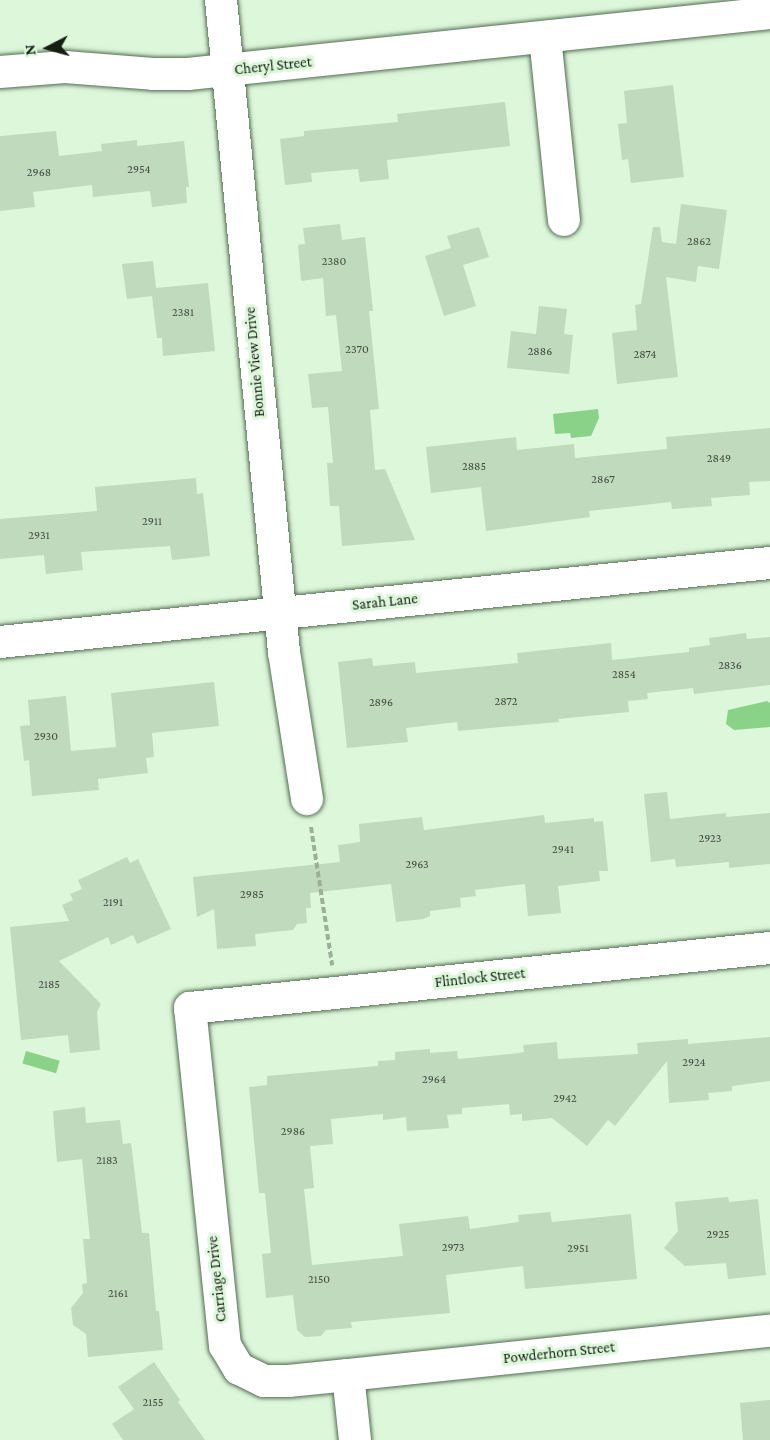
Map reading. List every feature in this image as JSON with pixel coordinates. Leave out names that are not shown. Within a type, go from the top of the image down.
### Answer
[{"type":"street","name":"Bonnie View Drive","points":[[221,0],[284,652],[307,800]]},
{"type":"street","name":"Cheryl Street","points":[[0,72],[65,67],[153,74],[227,71],[770,13]]},
{"type":"street","points":[[545,37],[564,220]]},
{"type":"street","name":"Sarah Lane","points":[[0,642],[770,562]]},
{"type":"street","name":"Flintlock Street","points":[[190,1008],[770,948]]},
{"type":"street","name":"Carriage Drive","points":[[190,1008],[222,1334],[229,1358],[239,1369],[264,1381],[288,1382],[348,1375]]},
{"type":"street","name":"Powderhorn Street","points":[[348,1375],[770,1331]]},
{"type":"street","points":[[348,1375],[355,1440]]},
{"type":"path","points":[[307,800],[336,992]]},
{"type":"shaded area","points":[[598,409],[599,418],[591,436],[571,438],[570,433],[555,434],[553,414]]},
{"type":"shaded area","points":[[767,701],[770,703],[770,727],[734,730],[726,724],[728,710]]},
{"type":"shaded area","points":[[26,1051],[60,1061],[56,1073],[22,1063]]},
{"type":"building","points":[[673,85],[684,177],[631,183],[628,159],[622,160],[618,124],[627,123],[624,91]]},
{"type":"building","points":[[505,102],[510,146],[387,160],[389,179],[360,182],[358,169],[311,173],[312,182],[285,185],[280,139],[304,136],[304,131],[398,122],[397,114]]},
{"type":"building","points":[[56,131],[59,156],[102,151],[101,144],[137,140],[137,146],[184,141],[189,187],[186,187],[187,203],[152,207],[150,191],[93,197],[92,185],[33,192],[35,207],[0,211],[0,136]]},
{"type":"building","points":[[681,204],[727,210],[719,269],[698,266],[696,282],[666,277],[678,377],[617,384],[612,333],[637,330],[635,305],[641,304],[653,227],[660,227],[662,242],[676,244]]},
{"type":"building","points":[[340,224],[342,240],[365,237],[373,311],[369,311],[379,409],[370,410],[375,470],[385,469],[415,540],[342,546],[339,506],[330,506],[327,463],[333,463],[328,407],[312,408],[308,374],[342,371],[336,315],[326,316],[323,278],[301,281],[298,245],[305,244],[303,228]]},
{"type":"building","points":[[479,227],[489,257],[463,265],[476,306],[444,316],[425,256],[451,248],[447,236]]},
{"type":"building","points":[[153,261],[156,288],[208,283],[215,351],[163,356],[162,338],[157,338],[152,296],[127,299],[122,264]]},
{"type":"building","points":[[539,306],[567,309],[564,334],[573,335],[569,374],[507,368],[511,331],[536,334]]},
{"type":"building","points":[[770,428],[770,481],[749,482],[750,495],[711,498],[712,506],[672,509],[671,502],[589,511],[590,517],[486,531],[481,487],[431,493],[426,447],[516,437],[517,450],[574,444],[575,458],[667,449],[666,437]]},
{"type":"building","points":[[196,478],[197,494],[203,493],[210,556],[172,560],[170,546],[81,552],[83,570],[46,574],[44,555],[0,559],[0,519],[97,511],[95,487]]},
{"type":"building","points":[[746,633],[747,639],[770,637],[770,685],[694,694],[693,688],[647,693],[648,699],[628,701],[629,712],[558,719],[559,722],[458,731],[457,722],[406,728],[408,742],[347,748],[338,662],[372,658],[373,666],[415,662],[416,673],[518,663],[517,653],[611,643],[612,660],[689,652],[689,648],[710,645],[709,638]]},
{"type":"building","points":[[214,682],[219,726],[152,733],[154,757],[146,758],[148,773],[98,779],[99,790],[32,796],[29,760],[24,761],[20,726],[30,725],[28,700],[66,696],[71,751],[116,747],[111,693]]},
{"type":"building","points":[[667,792],[670,819],[726,813],[726,817],[770,813],[770,864],[729,868],[729,862],[676,867],[675,859],[651,862],[644,794]]},
{"type":"building","points":[[544,815],[545,823],[594,818],[594,822],[603,821],[608,871],[599,871],[600,881],[558,886],[561,913],[528,916],[525,884],[475,890],[476,896],[460,898],[461,907],[430,911],[430,916],[423,919],[396,922],[391,884],[310,893],[311,908],[306,908],[307,923],[297,924],[293,930],[255,934],[256,946],[217,949],[214,909],[197,917],[193,877],[340,862],[338,845],[360,842],[359,824],[422,817],[424,830]]},
{"type":"building","points":[[127,857],[130,863],[138,859],[171,929],[137,944],[133,935],[111,945],[108,937],[59,961],[101,1004],[97,1012],[100,1050],[70,1053],[68,1035],[21,1040],[10,927],[69,921],[62,905],[73,900],[70,894],[82,889],[78,880]]},
{"type":"building","points":[[770,1037],[770,1081],[732,1086],[732,1091],[708,1093],[709,1100],[669,1103],[667,1061],[615,1126],[608,1120],[587,1146],[552,1118],[522,1121],[522,1114],[510,1115],[509,1104],[462,1108],[462,1114],[447,1115],[449,1128],[407,1131],[406,1117],[383,1120],[383,1114],[331,1119],[333,1144],[310,1146],[314,1188],[304,1189],[312,1265],[403,1256],[399,1224],[468,1216],[470,1229],[519,1222],[518,1215],[550,1212],[552,1222],[631,1214],[637,1279],[525,1289],[523,1266],[446,1275],[450,1313],[351,1322],[352,1328],[326,1330],[321,1336],[305,1337],[297,1330],[293,1295],[266,1298],[262,1254],[271,1253],[265,1193],[259,1193],[249,1087],[267,1085],[267,1076],[378,1066],[378,1061],[395,1060],[395,1052],[430,1049],[430,1053],[457,1051],[458,1059],[524,1052],[523,1045],[557,1042],[558,1059],[638,1054],[637,1043],[688,1039],[688,1044]]},
{"type":"building","points":[[85,1107],[86,1123],[120,1120],[123,1144],[131,1143],[142,1233],[149,1233],[156,1311],[159,1311],[163,1350],[88,1357],[86,1334],[73,1325],[71,1308],[83,1293],[82,1284],[87,1283],[83,1239],[90,1239],[82,1159],[57,1162],[53,1111]]},
{"type":"building","points":[[728,1197],[729,1202],[758,1199],[766,1275],[728,1279],[726,1263],[685,1266],[664,1248],[678,1231],[675,1202]]},
{"type":"building","points":[[154,1362],[180,1400],[178,1402],[205,1440],[123,1440],[112,1424],[134,1409],[118,1387]]},
{"type":"building","points":[[770,1400],[770,1440],[743,1440],[740,1403]]}]
